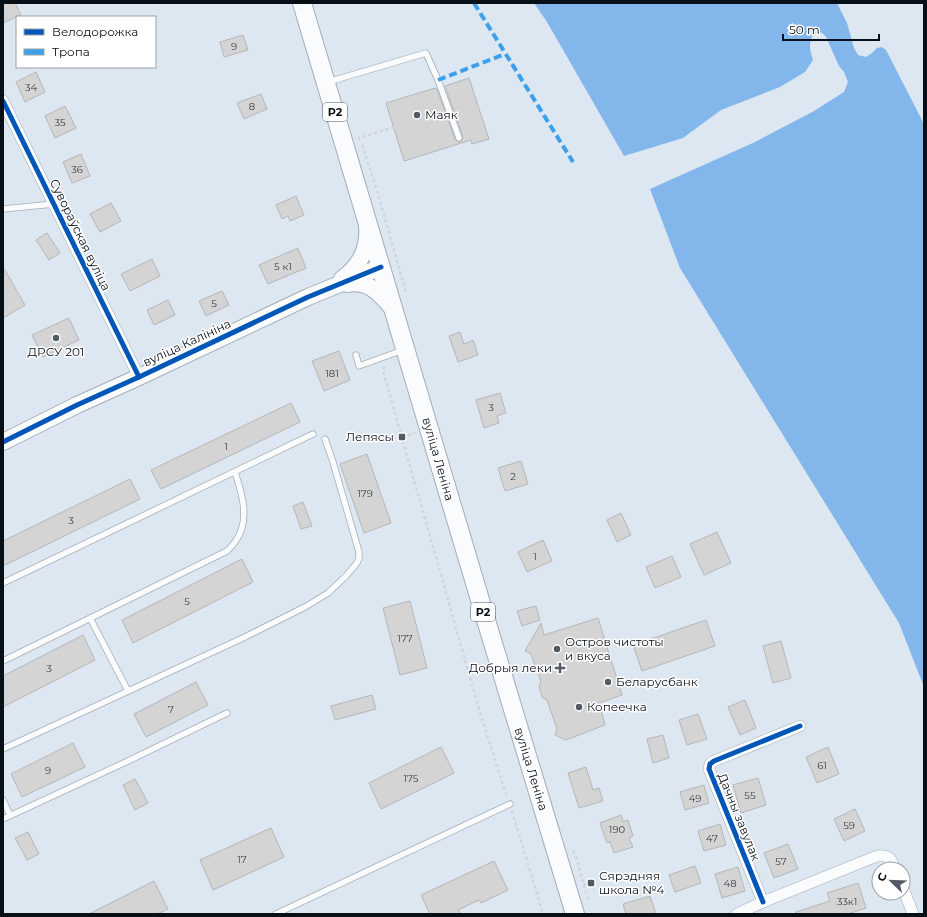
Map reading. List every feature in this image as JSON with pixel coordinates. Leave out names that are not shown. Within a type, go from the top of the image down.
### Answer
[{"type":"main road","name":"вуліца Леніна","points":[[302,3],[489,632],[575,914]]},
{"type":"street","name":"Сувораўская вуліца","points":[[3,101],[139,377]]},
{"type":"street","points":[[331,287],[350,274],[359,263],[364,252],[368,233],[367,221]]},
{"type":"street","name":"вуліца Калініна","points":[[3,442],[77,405],[308,297],[381,267]]},
{"type":"street","points":[[331,287],[350,284],[364,284],[371,287],[394,310]]},
{"type":"street","name":"Дачны завулак","points":[[763,902],[709,769],[710,764],[714,761],[800,726]]},
{"type":"street","points":[[738,914],[763,902],[877,856],[885,855],[892,861]]},
{"type":"street","points":[[908,901],[913,914]]},
{"type":"lane","points":[[326,82],[426,53],[438,80],[459,138]]},
{"type":"lane","points":[[3,210],[54,204]]},
{"type":"lane","points":[[356,355],[359,366],[405,349]]},
{"type":"lane","points":[[3,583],[313,434]]},
{"type":"lane","points":[[3,750],[245,637],[305,607],[328,593],[346,576],[357,563],[359,552],[325,438]]},
{"type":"lane","points":[[3,661],[227,551],[235,542],[241,531],[244,515],[242,492],[235,472]]},
{"type":"lane","points":[[90,618],[128,691]]},
{"type":"lane","points":[[3,819],[128,762],[227,713]]},
{"type":"lane","points":[[3,800],[10,816]]},
{"type":"lane","points":[[276,914],[510,804]]},
{"type":"path","points":[[386,356],[383,372],[479,708],[544,914]]},
{"type":"water","points":[[534,3],[837,3],[847,23],[854,48],[858,55],[866,57],[877,48],[882,47],[886,50],[924,124],[924,687],[899,623],[680,268],[650,189],[755,142],[814,111],[844,92],[848,82],[826,37],[820,32],[813,34],[810,41],[810,47],[813,60],[805,72],[780,87],[721,110],[683,138],[624,156],[547,22]]},
{"type":"building","points":[[3,3],[15,3],[21,15],[3,23]]},
{"type":"building","points":[[243,35],[248,50],[224,57],[220,42]]},
{"type":"building","points":[[36,72],[45,92],[25,102],[16,82]]},
{"type":"building","name":"Маяк","points":[[469,78],[489,139],[472,144],[471,140],[404,161],[386,103],[435,88],[437,89],[455,139],[460,142],[463,137],[445,86]]},
{"type":"building","points":[[261,94],[267,109],[244,119],[237,103]]},
{"type":"building","points":[[65,106],[76,128],[55,138],[45,116]]},
{"type":"building","points":[[81,154],[90,176],[72,183],[63,162]]},
{"type":"building","points":[[296,196],[304,215],[290,221],[288,216],[282,219],[276,205]]},
{"type":"building","points":[[111,203],[121,221],[100,232],[90,214]]},
{"type":"building","points":[[47,233],[60,253],[49,260],[36,240]]},
{"type":"building","points":[[298,248],[306,268],[268,284],[259,265]]},
{"type":"building","points":[[152,259],[160,276],[130,291],[121,274]]},
{"type":"building","points":[[3,267],[25,305],[3,318]]},
{"type":"building","points":[[222,291],[229,305],[206,316],[199,301]]},
{"type":"building","points":[[168,300],[175,315],[154,325],[147,310]]},
{"type":"building","name":"ДРСУ 201","points":[[69,318],[79,340],[43,357],[32,335]]},
{"type":"building","points":[[460,332],[464,344],[473,340],[478,355],[458,362],[449,336]]},
{"type":"building","points":[[339,351],[350,380],[324,391],[312,361]]},
{"type":"building","points":[[500,393],[506,413],[497,416],[499,423],[484,428],[476,400]]},
{"type":"building","points":[[291,403],[300,422],[161,489],[151,470]]},
{"type":"building","points":[[367,454],[391,523],[364,533],[340,464]]},
{"type":"building","points":[[521,461],[528,484],[505,491],[498,468]]},
{"type":"building","points":[[130,479],[140,499],[3,566],[3,541]]},
{"type":"building","points":[[303,502],[312,526],[301,529],[293,506]]},
{"type":"building","points":[[621,513],[631,535],[617,542],[607,520]]},
{"type":"building","points":[[717,532],[731,563],[704,575],[690,544]]},
{"type":"building","points":[[543,540],[552,561],[527,572],[518,552]]},
{"type":"building","points":[[672,556],[681,577],[655,588],[646,567]]},
{"type":"building","points":[[242,559],[253,582],[133,643],[122,620]]},
{"type":"building","points":[[410,601],[427,668],[400,675],[383,608]]},
{"type":"building","points":[[536,606],[540,620],[522,626],[517,611]]},
{"type":"building","points":[[598,618],[622,695],[599,703],[605,725],[566,740],[555,735],[557,729],[547,700],[542,697],[539,686],[541,682],[531,654],[525,651],[541,623],[544,635]]},
{"type":"building","points":[[706,620],[715,646],[642,671],[633,645]]},
{"type":"building","points":[[83,635],[95,660],[3,707],[3,676]]},
{"type":"building","points":[[781,641],[791,678],[773,683],[763,646]]},
{"type":"building","points":[[196,682],[208,705],[146,737],[134,714]]},
{"type":"building","points":[[372,695],[376,709],[335,720],[331,706]]},
{"type":"building","points":[[745,700],[756,728],[740,735],[728,707]]},
{"type":"building","points":[[698,714],[707,739],[687,745],[679,720]]},
{"type":"building","points":[[663,735],[669,758],[653,763],[647,739]]},
{"type":"building","points":[[73,743],[85,767],[22,797],[11,774]]},
{"type":"building","points":[[441,747],[454,773],[381,809],[369,783]]},
{"type":"building","points":[[828,747],[839,774],[817,783],[806,757]]},
{"type":"building","points":[[586,767],[593,790],[599,788],[603,801],[579,808],[568,773]]},
{"type":"building","points":[[758,778],[766,805],[741,813],[733,785]]},
{"type":"building","points":[[135,779],[148,803],[135,810],[123,785]]},
{"type":"building","points":[[704,785],[709,803],[685,810],[680,792]]},
{"type":"building","points":[[855,809],[865,831],[844,841],[834,819]]},
{"type":"building","points":[[621,815],[623,822],[628,820],[633,836],[629,838],[633,847],[614,853],[610,842],[607,843],[600,823]]},
{"type":"building","points":[[720,824],[726,845],[704,851],[698,831]]},
{"type":"building","points":[[271,828],[284,857],[213,890],[200,860]]},
{"type":"building","points":[[28,832],[39,854],[27,860],[15,838]]},
{"type":"building","points":[[788,844],[798,869],[774,878],[764,853]]},
{"type":"building","points":[[494,861],[508,890],[481,903],[479,900],[458,910],[461,914],[430,914],[421,895]]},
{"type":"building","points":[[695,866],[701,883],[675,892],[669,875]]},
{"type":"building","points":[[738,867],[745,891],[722,898],[715,874]]},
{"type":"building","points":[[154,881],[168,909],[157,914],[89,914]]},
{"type":"building","points":[[858,883],[866,908],[848,914],[796,914],[796,912],[830,901],[827,893]]},
{"type":"building","points":[[650,896],[656,914],[626,914],[623,904]]},
{"type":"marked path","points":[[474,3],[573,162]]},
{"type":"marked path","points":[[438,80],[505,54]]},
{"type":"cycle path","points":[[3,101],[139,377]]},
{"type":"cycle path","points":[[3,442],[77,405],[308,297],[381,267]]},
{"type":"cycle path","points":[[763,902],[709,769],[710,764],[714,761],[800,726]]},
{"type":"place","name":"Маяк","points":[[417,115]]},
{"type":"place","name":"ДРСУ 201","points":[[56,338]]},
{"type":"place","name":"Лепясы","points":[[402,437]]},
{"type":"place","name":"Остров чистоты и вкуса","points":[[557,649]]},
{"type":"place","name":"Добрыя леки","points":[[560,668]]},
{"type":"place","name":"Беларусбанк","points":[[608,682]]},
{"type":"place","name":"Копеечка","points":[[579,707]]},
{"type":"place","name":"Сярэдняя школа №4","points":[[591,883]]}]
